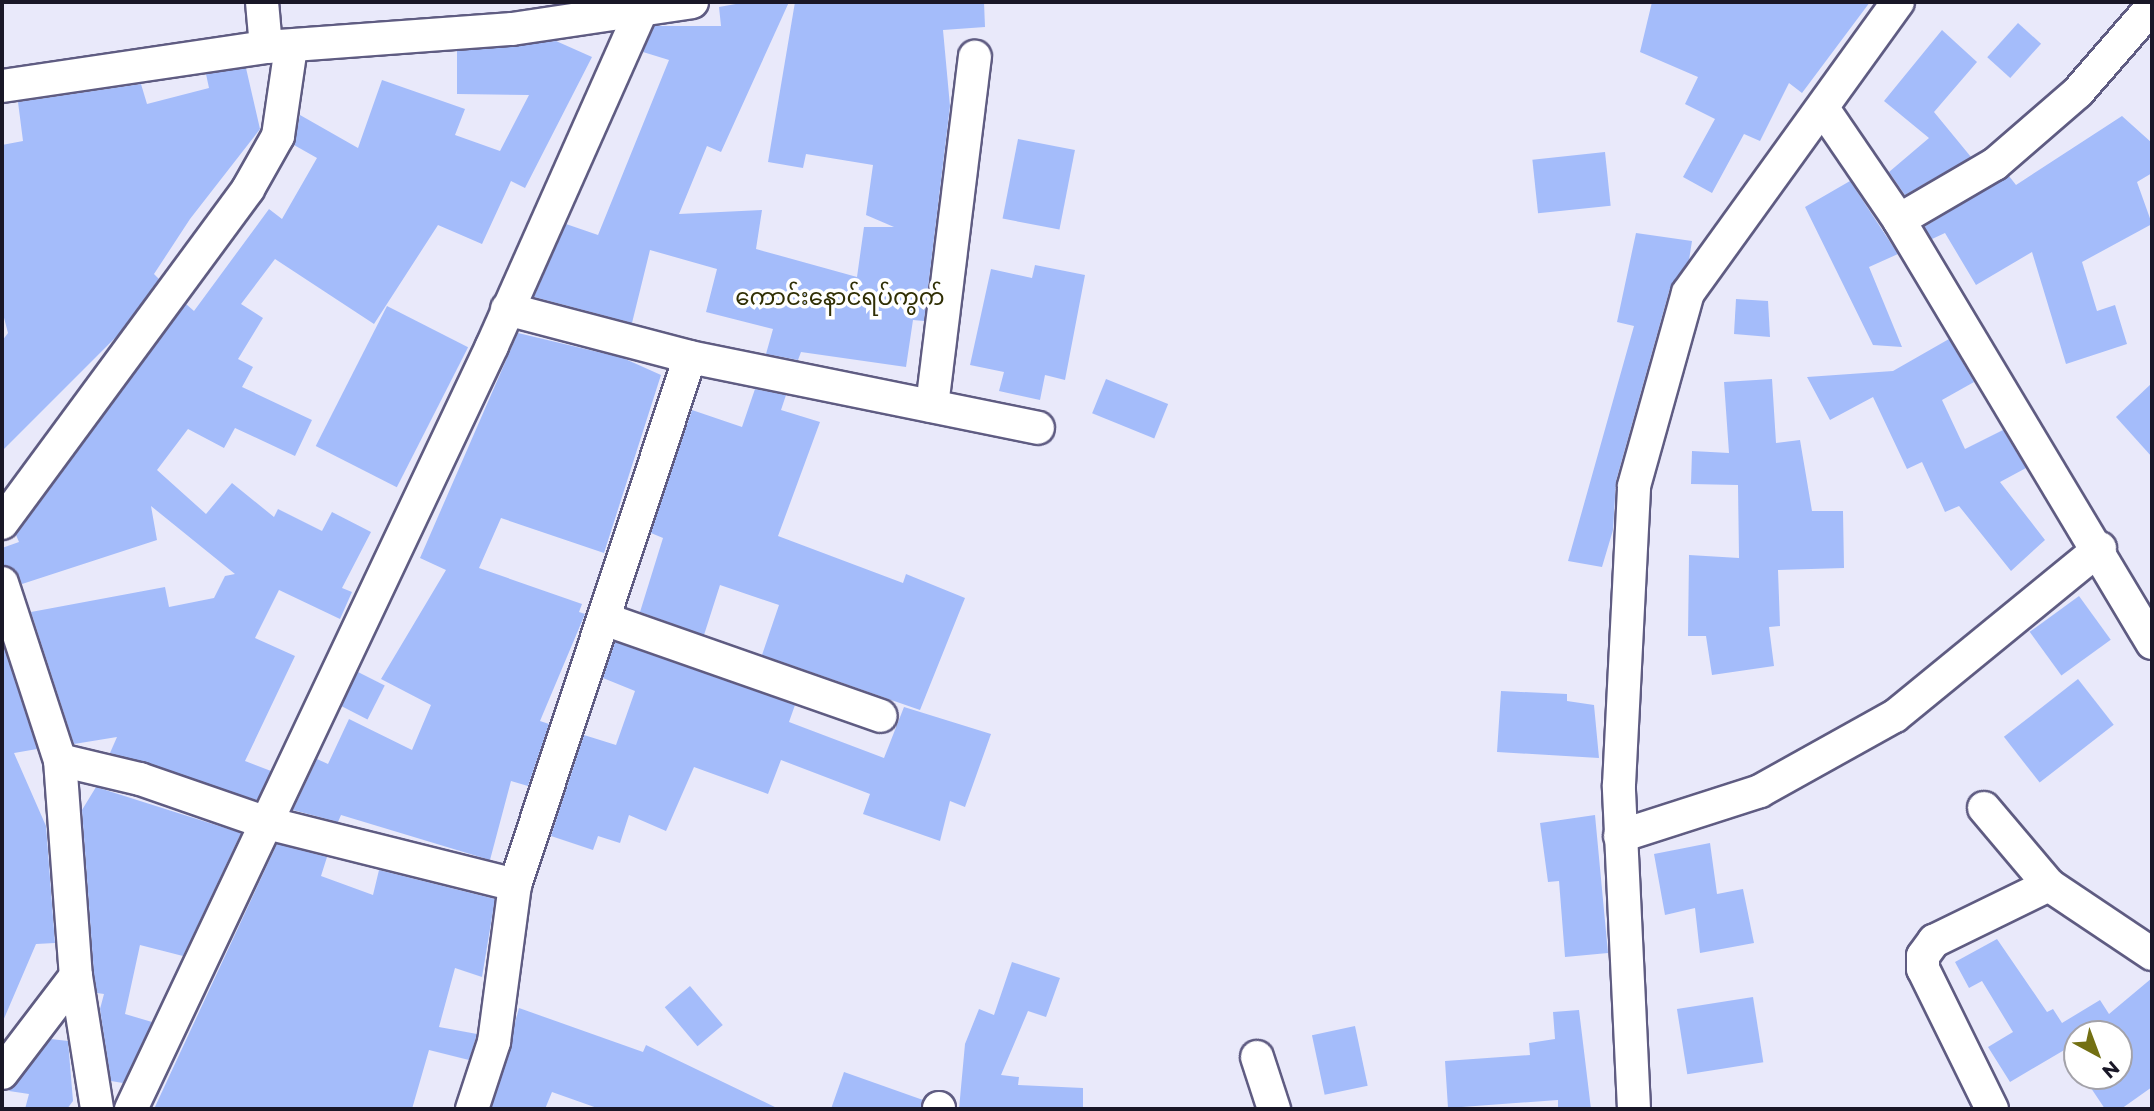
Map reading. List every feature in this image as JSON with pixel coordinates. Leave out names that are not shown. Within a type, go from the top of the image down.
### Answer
[{"type":"street","points":[[2,523],[248,189],[278,136],[279,47],[262,2]]},
{"type":"street","points":[[2,86],[279,47],[692,2]]},
{"type":"street","points":[[1634,1109],[1619,836],[1634,486],[1688,293],[1824,110],[1898,2]]},
{"type":"street","points":[[131,1109],[507,309],[610,73],[644,7]]},
{"type":"street","points":[[1899,220],[1995,164],[2078,92],[2152,7]]},
{"type":"street","points":[[932,406],[975,57]]},
{"type":"street","points":[[1824,110],[1899,220],[2100,548],[2152,643]]},
{"type":"street","points":[[507,309],[690,357],[1038,428]]},
{"type":"street","points":[[472,1109],[494,1042],[515,885],[690,357]]},
{"type":"street","points":[[1619,836],[1760,791],[1895,716],[2100,548]]},
{"type":"street","points":[[2,583],[60,760],[76,976],[97,1109]]},
{"type":"street","points":[[604,619],[881,716]]},
{"type":"street","points":[[60,760],[140,779],[267,823],[515,885]]},
{"type":"street","points":[[1984,808],[2049,884],[2152,954]]},
{"type":"street","points":[[1992,1109],[1923,970],[1923,956],[1934,941],[2049,884]]},
{"type":"street","points":[[2,1073],[76,976]]},
{"type":"street","points":[[1257,1057],[1274,1109]]},
{"type":"building","points":[[747,2],[789,2],[721,152],[707,146],[679,214],[762,210],[756,249],[857,277],[864,227],[894,227],[866,215],[873,165],[806,154],[803,168],[768,162],[795,2],[984,2],[985,27],[943,30],[950,106],[924,321],[913,320],[906,367],[801,352],[798,360],[766,354],[773,329],[706,312],[717,269],[650,250],[632,323],[534,297],[566,224],[598,235],[669,60],[643,52],[654,26],[721,26],[719,7]]},
{"type":"building","points":[[1652,2],[1870,2],[1802,93],[1789,83],[1760,141],[1744,134],[1712,193],[1683,177],[1715,119],[1685,104],[1698,77],[1640,52]]},
{"type":"building","points":[[2018,23],[2041,44],[2010,78],[1987,57]]},
{"type":"building","points":[[1942,30],[1977,62],[1934,112],[1971,157],[1905,195],[1889,172],[1929,138],[1884,101]]},
{"type":"building","points":[[556,41],[592,57],[525,188],[511,181],[482,244],[438,225],[374,324],[275,259],[241,304],[263,318],[238,359],[253,367],[242,387],[312,420],[295,456],[235,428],[224,448],[188,429],[157,470],[206,514],[232,483],[274,517],[278,509],[322,531],[332,512],[371,532],[342,588],[352,592],[340,619],[279,590],[255,638],[295,656],[245,761],[271,771],[257,800],[110,753],[117,737],[74,744],[31,612],[165,587],[169,607],[214,598],[225,576],[235,574],[151,506],[157,540],[22,584],[15,570],[2,565],[2,548],[19,542],[16,535],[186,304],[194,311],[269,209],[282,219],[317,158],[294,145],[300,115],[358,148],[382,80],[465,109],[455,135],[500,151],[529,95],[457,94],[457,51]]},
{"type":"building","points":[[246,68],[260,129],[190,219],[154,274],[159,279],[117,336],[2,451],[2,341],[8,333],[2,310],[2,145],[23,141],[18,102],[141,84],[147,104],[209,88],[206,74]]},
{"type":"building","points":[[2122,116],[2152,143],[2152,173],[2137,182],[2152,224],[2082,262],[2097,311],[2115,305],[2127,344],[2066,364],[2032,252],[1976,285],[1945,233],[1932,239],[1924,227],[2009,176],[2016,185]]},
{"type":"building","points":[[1018,139],[1075,150],[1059,230],[1003,219]]},
{"type":"building","points":[[1605,152],[1611,206],[1538,213],[1532,160]]},
{"type":"building","points":[[1850,181],[1898,254],[1869,267],[1902,347],[1873,345],[1805,207]]},
{"type":"building","points":[[1636,233],[1692,241],[1689,260],[1670,288],[1616,481],[1613,530],[1602,567],[1568,561],[1634,326],[1617,322]]},
{"type":"building","points":[[1035,265],[1085,275],[1065,380],[1045,375],[1040,400],[999,391],[1004,372],[970,365],[991,269],[1032,278]]},
{"type":"building","points":[[1736,299],[1768,301],[1770,337],[1734,334]]},
{"type":"building","points":[[387,306],[468,347],[397,487],[316,446]]},
{"type":"building","points":[[518,333],[623,358],[661,375],[604,553],[501,518],[479,568],[582,604],[579,612],[585,614],[540,721],[549,724],[528,786],[511,781],[490,860],[341,815],[338,822],[293,810],[317,759],[328,764],[349,719],[412,750],[431,705],[381,679],[446,570],[420,558]]},
{"type":"building","points":[[1949,339],[1974,382],[1942,400],[1965,449],[2003,430],[2026,468],[2000,482],[2045,540],[2011,571],[1959,506],[1945,512],[1922,462],[1907,469],[1873,397],[1830,420],[1807,377],[1893,371]]},
{"type":"building","points":[[1106,379],[1168,404],[1154,438],[1092,413]]},
{"type":"building","points":[[1772,379],[1776,443],[1800,440],[1812,511],[1843,511],[1844,568],[1778,570],[1780,626],[1769,627],[1774,666],[1712,675],[1706,636],[1688,636],[1689,555],[1739,558],[1738,485],[1691,484],[1692,451],[1729,453],[1724,382]]},
{"type":"building","points":[[2152,383],[2152,457],[2116,417]]},
{"type":"building","points":[[755,389],[786,395],[781,410],[820,422],[778,536],[903,583],[906,574],[965,598],[920,710],[762,655],[779,605],[720,585],[704,635],[640,612],[663,538],[651,533],[692,410],[742,427]]},
{"type":"building","points":[[2079,596],[2111,640],[2061,676],[2030,632]]},
{"type":"building","points":[[2,641],[37,749],[14,753],[46,826],[55,943],[36,944],[3,1021]]},
{"type":"building","points":[[615,642],[795,705],[789,722],[884,758],[904,707],[991,734],[965,807],[950,801],[940,841],[863,814],[870,794],[781,760],[768,794],[694,767],[666,831],[629,815],[620,843],[598,836],[593,850],[551,836],[584,735],[616,745],[635,691],[603,678]]},
{"type":"building","points":[[358,672],[385,686],[367,719],[341,706]]},
{"type":"building","points":[[2078,679],[2114,725],[2040,783],[2004,737]]},
{"type":"building","points":[[1501,691],[1567,694],[1567,701],[1594,705],[1599,758],[1497,752]]},
{"type":"building","points":[[96,787],[241,833],[183,956],[140,945],[125,1014],[152,1022],[123,1083],[111,1081],[100,1009],[104,994],[97,993],[94,974],[82,810]]},
{"type":"building","points":[[1595,815],[1608,953],[1565,957],[1559,881],[1548,882],[1540,823]]},
{"type":"building","points":[[1710,843],[1717,894],[1743,889],[1754,943],[1700,953],[1695,908],[1665,915],[1654,854]]},
{"type":"building","points":[[277,844],[327,857],[321,876],[373,895],[379,870],[495,899],[482,977],[455,968],[439,1027],[477,1034],[469,1060],[429,1050],[412,1109],[154,1109]]},
{"type":"building","points":[[1997,939],[2047,1012],[2053,1009],[2063,1022],[2063,1051],[2010,1082],[1988,1047],[2013,1032],[1982,981],[1969,988],[1955,962]]},
{"type":"building","points":[[1012,962],[1060,978],[1046,1017],[1028,1011],[1001,1075],[1019,1077],[1018,1085],[1083,1088],[1083,1109],[959,1109],[965,1044],[979,1009],[994,1015]]},
{"type":"building","points":[[2152,978],[2152,1087],[2121,1109],[2105,1109],[2092,1090],[2133,1090],[2133,1020],[2067,1020],[2100,1000],[2109,1014]]},
{"type":"building","points":[[690,986],[723,1025],[698,1046],[665,1007]]},
{"type":"building","points":[[1753,997],[1763,1062],[1687,1074],[1677,1009]]},
{"type":"building","points":[[519,1008],[643,1052],[646,1045],[779,1109],[600,1109],[552,1092],[545,1109],[491,1109]]},
{"type":"building","points":[[1579,1010],[1591,1109],[1558,1109],[1558,1100],[1448,1108],[1445,1061],[1530,1055],[1529,1043],[1555,1039],[1553,1012]]},
{"type":"building","points":[[1355,1026],[1368,1086],[1325,1095],[1312,1035]]},
{"type":"building","points":[[51,1039],[68,1041],[73,1101],[67,1109],[25,1109],[29,1094],[9,1091]]},
{"type":"building","points":[[844,1072],[923,1100],[921,1109],[831,1109]]},
{"type":"district","name":"ကောင်းနောင်ရပ်ကွက်","points":[[840,297]]}]
